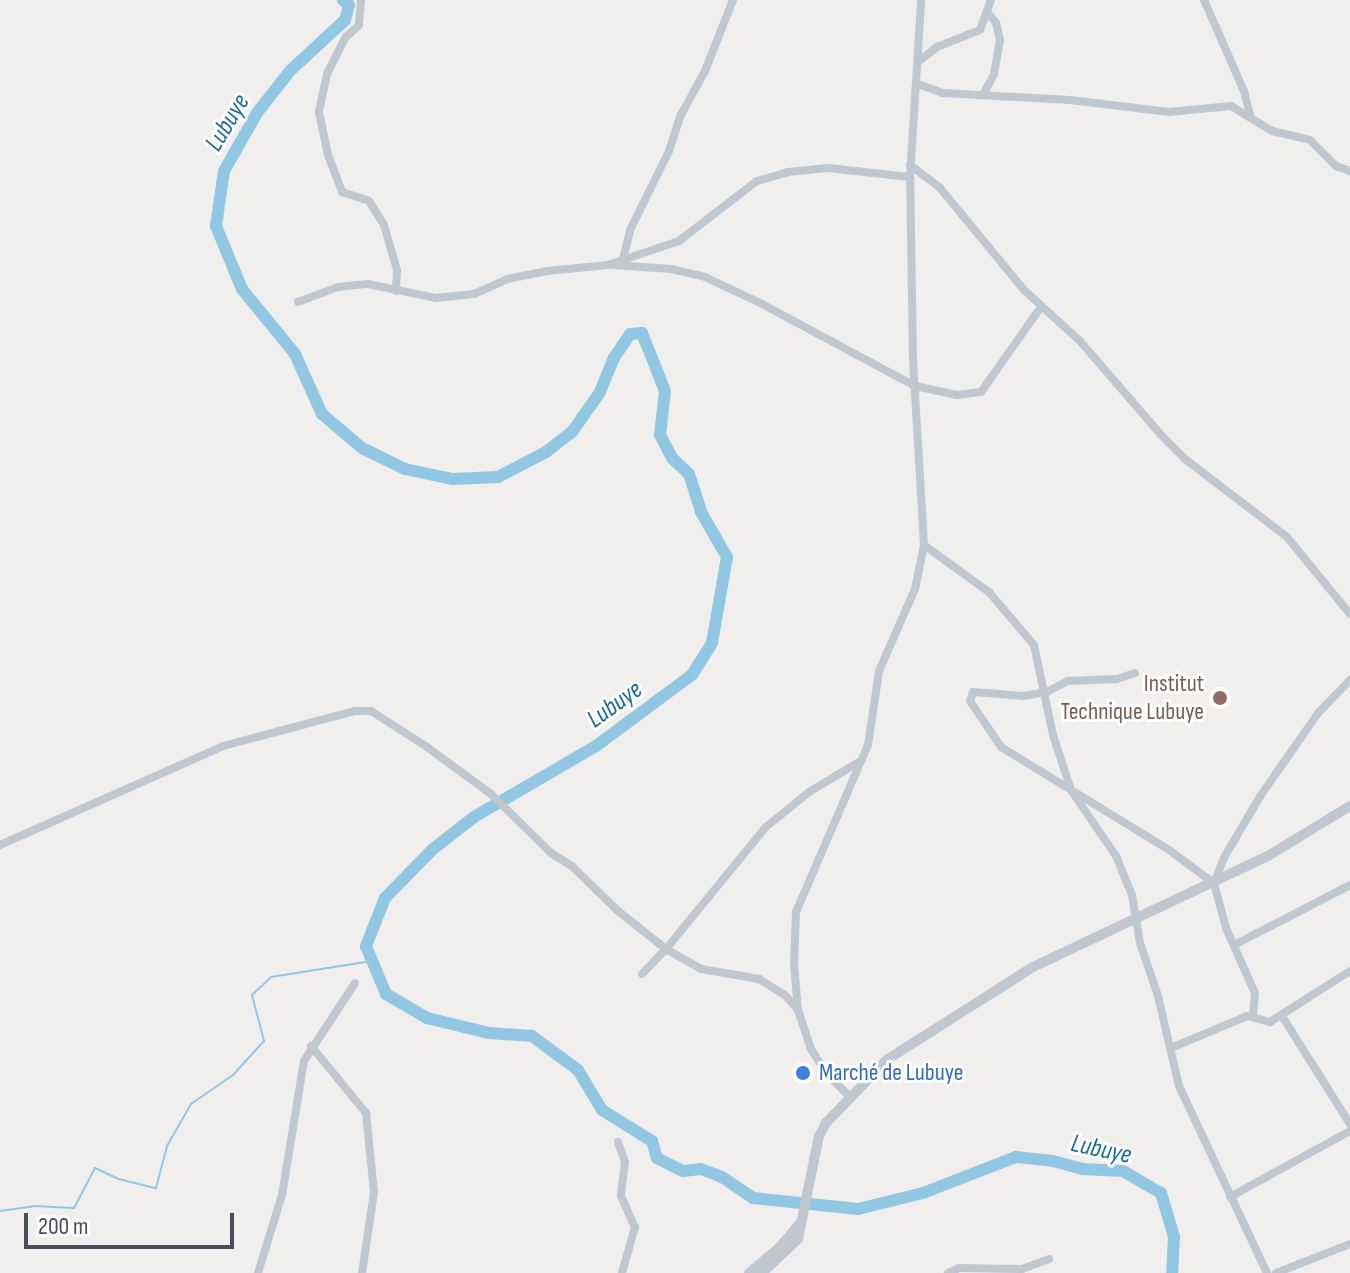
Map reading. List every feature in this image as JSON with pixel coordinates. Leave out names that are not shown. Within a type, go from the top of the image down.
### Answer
[{"type":"street","points":[[361,0],[359,25],[345,38],[327,74],[319,99],[319,112],[328,155],[342,192],[369,201],[384,225],[397,270],[396,291]]},
{"type":"street","points":[[623,259],[631,228],[669,151],[681,115],[705,71],[733,0]]},
{"type":"street","points":[[849,1096],[826,1073],[811,1049],[798,1010],[794,964],[796,912],[873,727],[879,671],[915,589],[924,545],[915,386],[910,177],[921,0]]},
{"type":"street","points":[[919,61],[937,47],[980,30],[989,14],[991,0]]},
{"type":"street","points":[[1204,0],[1244,91],[1250,115]]},
{"type":"street","points":[[983,95],[994,74],[1000,40],[996,23],[989,14]]},
{"type":"street","points":[[918,84],[943,93],[1070,100],[1169,112],[1221,105],[1250,115],[1272,131],[1310,140],[1336,166],[1350,171]]},
{"type":"street","points":[[910,165],[940,188],[1041,307],[1080,341],[1137,410],[1185,459],[1287,537],[1350,614]]},
{"type":"street","points":[[608,265],[679,241],[757,181],[788,172],[828,168],[910,177]]},
{"type":"street","points":[[298,302],[338,287],[368,284],[436,298],[474,294],[507,279],[547,271],[608,265],[671,269],[705,277],[762,304],[915,386],[957,395],[981,392],[1041,307]]},
{"type":"street","points":[[924,545],[989,592],[1016,619],[1034,645],[1061,764],[1071,790],[1116,856],[1138,919],[1140,943],[1179,1086],[1267,1273]]},
{"type":"street","points":[[1135,673],[1116,679],[1068,681],[1046,692],[1023,696],[973,692],[970,701],[1001,747],[1169,850],[1214,883],[1234,945],[1255,993],[1253,1015]]},
{"type":"street","points":[[1214,883],[1225,856],[1261,795],[1319,712],[1350,680]]},
{"type":"street","points":[[0,845],[223,746],[355,711],[371,711],[491,794],[551,853],[573,867],[618,911],[666,949],[701,969],[759,979],[785,995],[798,1010]]},
{"type":"street","points":[[642,974],[766,827],[809,792],[859,761]]},
{"type":"street","points":[[762,1273],[798,1239],[819,1136],[849,1096],[888,1059],[999,986],[1268,856],[1350,806]]},
{"type":"street","points":[[1234,945],[1350,885]]},
{"type":"street","points":[[1171,1048],[1253,1015],[1270,1022],[1350,971]]},
{"type":"street","points":[[258,1273],[282,1195],[294,1135],[301,1071],[311,1046],[355,983]]},
{"type":"street","points":[[1282,1016],[1350,1124]]},
{"type":"street","points":[[311,1046],[366,1113],[374,1192],[362,1273]]},
{"type":"street","points":[[1230,1197],[1350,1131]]},
{"type":"street","points":[[618,1142],[625,1162],[621,1196],[635,1227],[622,1273]]},
{"type":"street","points":[[749,1273],[778,1249],[805,1216]]},
{"type":"street","points":[[1276,1273],[1350,1244]]},
{"type":"street","points":[[948,1273],[959,1268],[1022,1269],[1049,1259]]},
{"type":"waterway","name":"Lubuye","points":[[343,0],[349,5],[345,20],[290,71],[257,113],[224,171],[216,226],[242,289],[295,354],[322,414],[362,448],[405,469],[453,479],[498,477],[546,452],[572,432],[600,392],[614,358],[630,334],[642,333],[665,391],[660,435],[673,459],[689,474],[701,512],[727,557],[712,643],[693,674],[596,746],[474,817],[433,849],[385,898],[366,946],[386,994],[427,1018],[489,1033],[532,1036],[578,1070],[602,1110],[652,1141],[657,1158],[683,1171],[701,1169],[722,1177],[753,1198],[858,1209],[923,1193],[1016,1157],[1053,1161],[1082,1169],[1123,1171],[1161,1193],[1174,1237],[1172,1273]]},
{"type":"waterway","points":[[0,1211],[34,1206],[74,1208],[95,1168],[119,1179],[156,1188],[167,1146],[191,1104],[233,1075],[264,1041],[252,995],[271,977],[372,961]]},
{"type":"place","name":"Institut Technique Lubuye","points":[[1220,698]]},
{"type":"place","name":"Marché de Lubuye","points":[[803,1073]]}]
